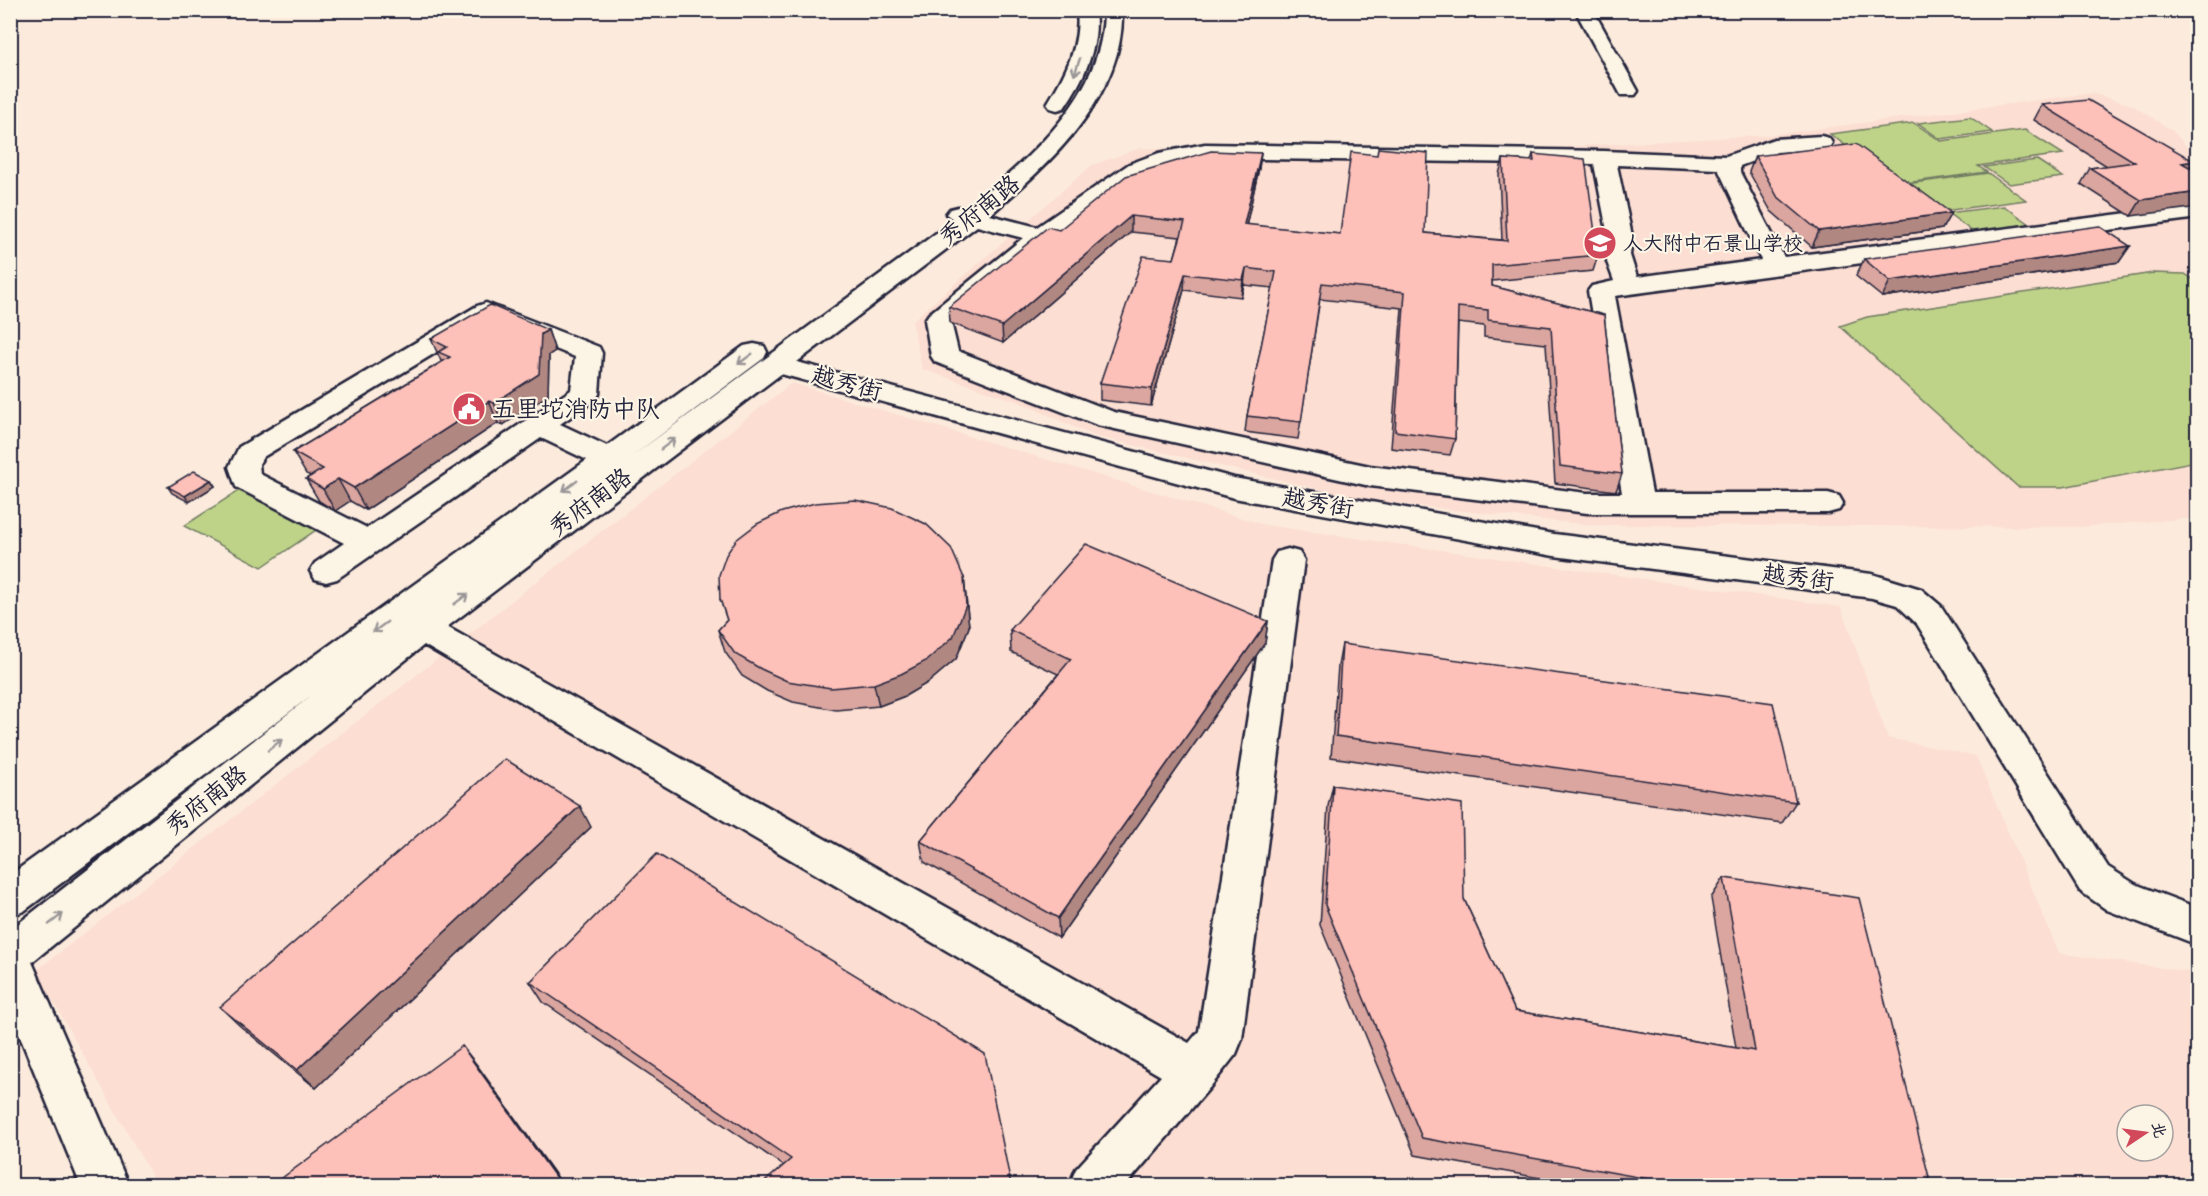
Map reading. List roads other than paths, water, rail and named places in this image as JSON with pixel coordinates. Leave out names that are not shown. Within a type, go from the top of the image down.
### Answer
[{"type":"street","name":"秀府南路","points":[[10,957],[422,628],[621,464],[775,364],[960,214],[1017,156],[1045,122],[1071,82],[1083,48],[1088,17],[1086,10]]},
{"type":"street","name":"秀府南路","points":[[10,898],[621,464],[960,214],[1038,162],[1087,100],[1112,38],[1113,10]]},
{"type":"street","points":[[1584,10],[1628,91]]},
{"type":"street","points":[[1821,143],[1774,146],[1728,163],[1604,158],[1204,152],[1167,158],[1137,169],[1041,235],[938,320],[945,356],[1107,419],[1370,476],[1587,503],[1828,503]]},
{"type":"street","points":[[1604,158],[1620,236],[1617,245],[1623,278],[1630,285]]},
{"type":"street","points":[[1728,163],[1729,172],[1777,267]]},
{"type":"street","points":[[1639,503],[1601,291],[1630,285],[2198,211]]},
{"type":"street","points":[[960,214],[1041,235]]},
{"type":"street","points":[[326,570],[368,542],[539,426],[585,394],[589,353],[486,311],[253,450],[244,461],[243,469],[247,480],[368,542]]},
{"type":"street","name":"越秀街","points":[[775,364],[1234,488],[1544,543],[1872,586],[1909,597],[1929,615],[2094,879],[2121,897],[2198,927]]},
{"type":"street","points":[[539,426],[621,464]]},
{"type":"street","points":[[1093,1185],[1196,1071],[1220,1039],[1288,560]]},
{"type":"street","points":[[422,628],[1196,1071]]},
{"type":"street","points":[[10,957],[105,1185]]},
{"type":"place","name":"人大附中石景山学校","points":[[1600,243]]},
{"type":"place","name":"五里坨消防中队","points":[[469,409]]}]
